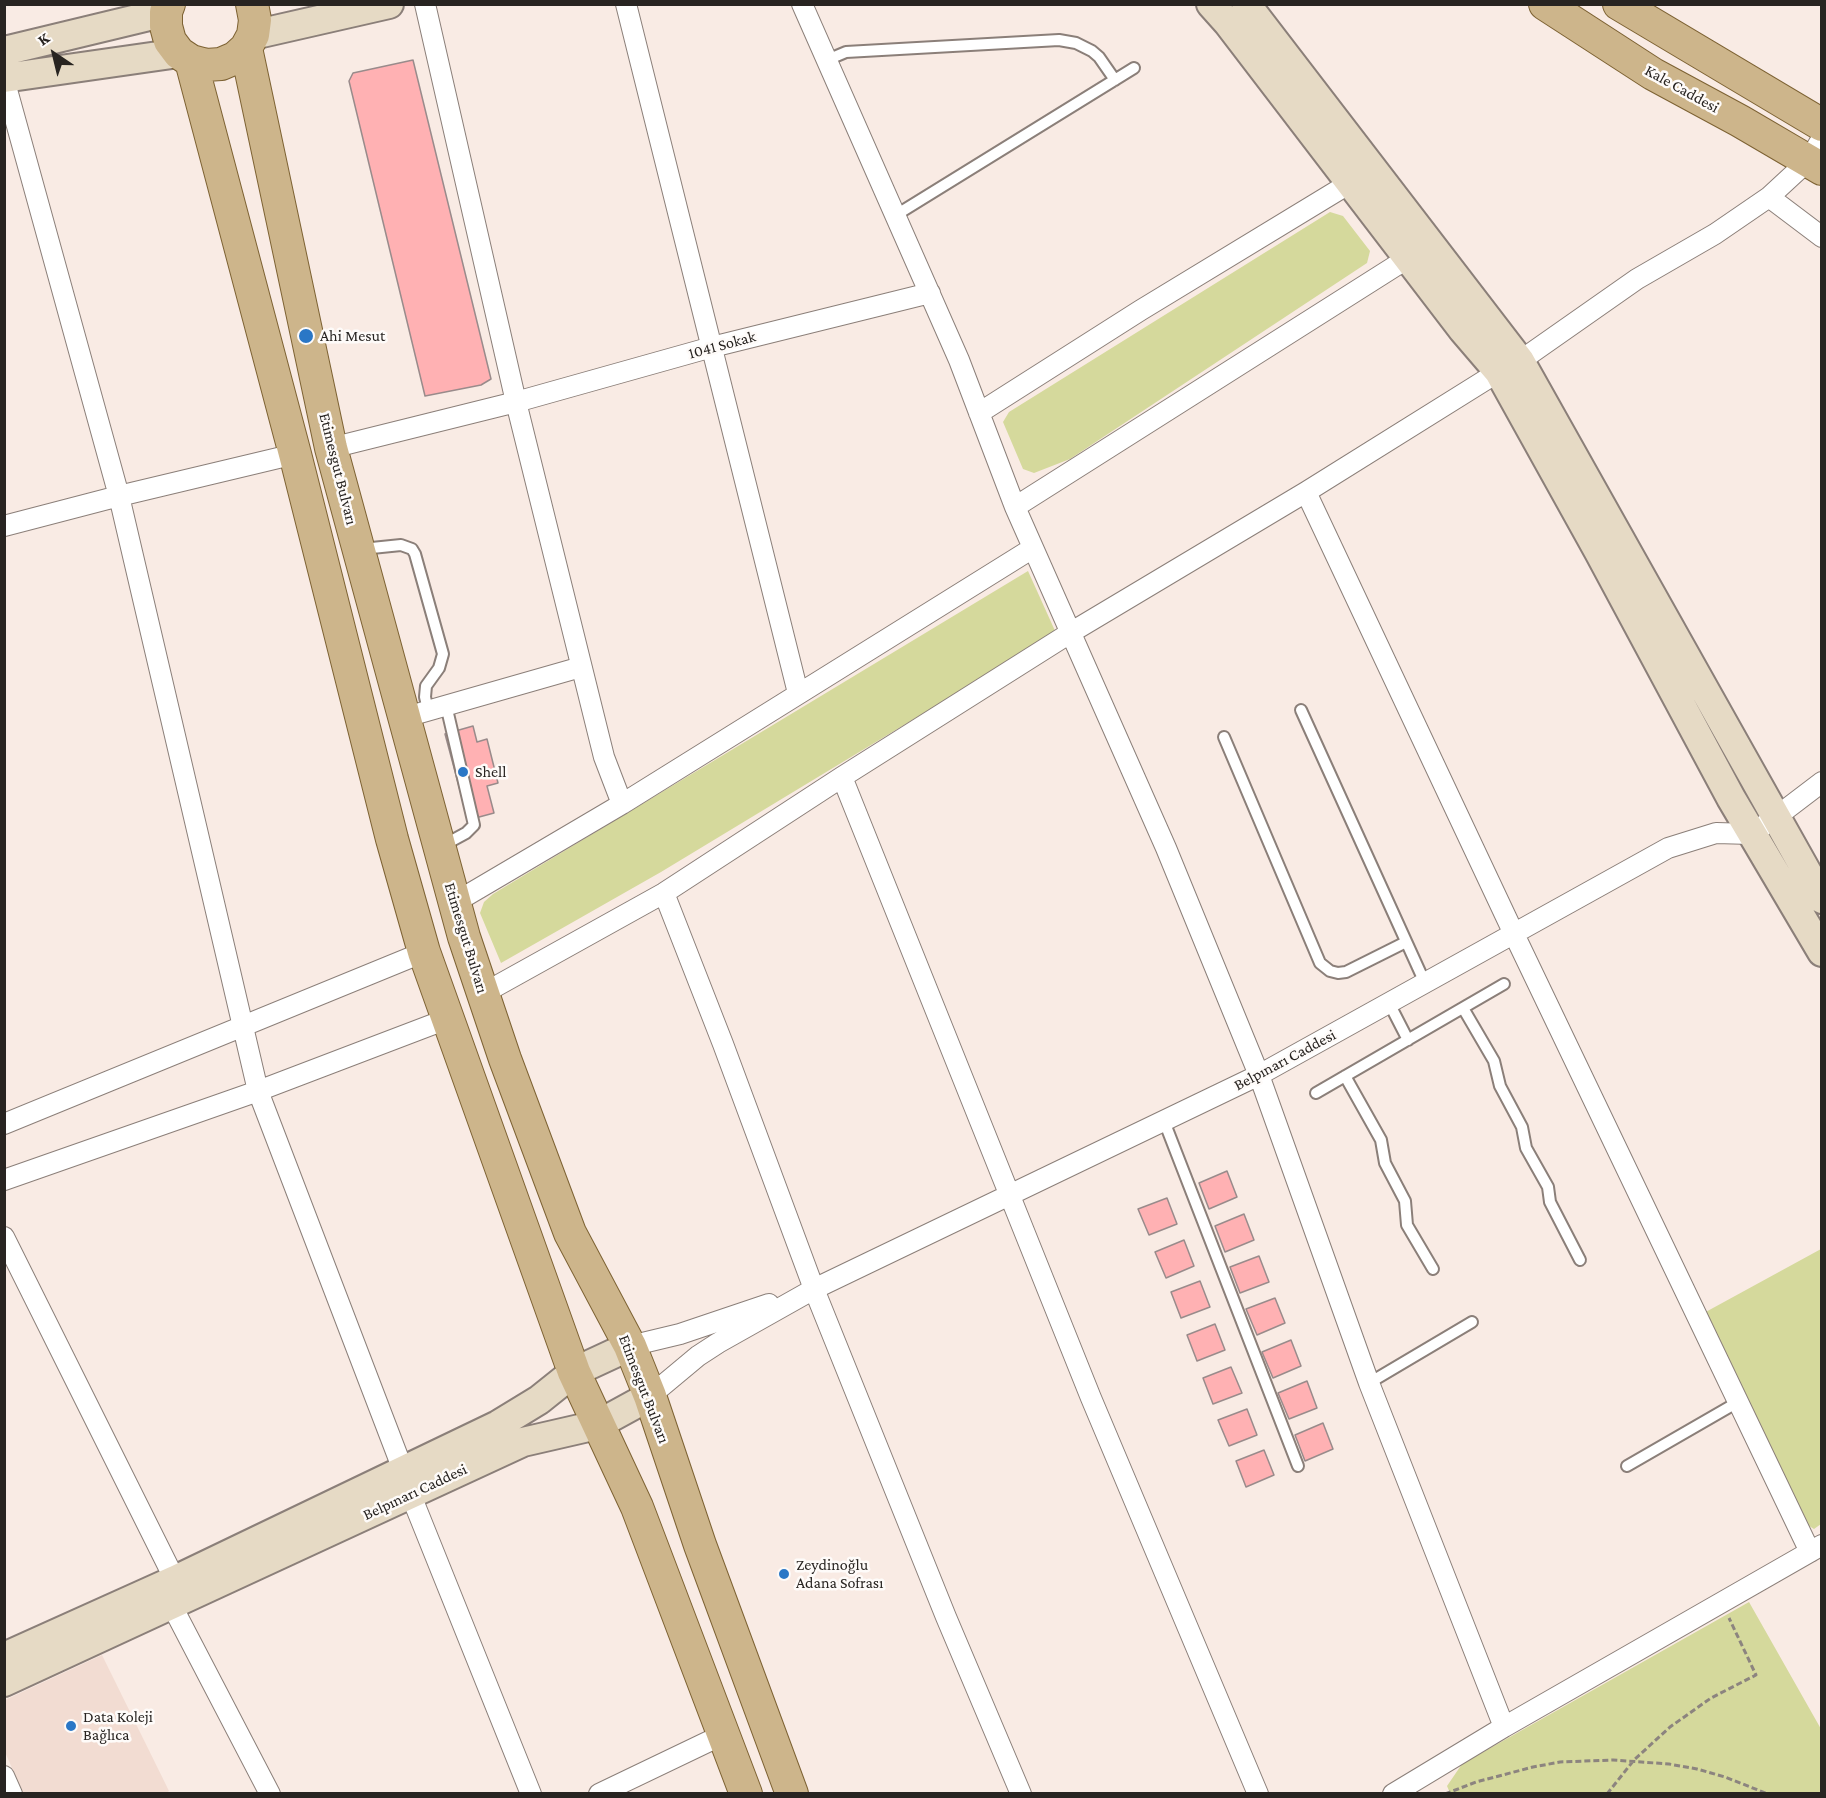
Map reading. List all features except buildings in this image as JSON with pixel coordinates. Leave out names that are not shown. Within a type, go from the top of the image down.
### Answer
[{"type":"main road","name":"Etimesgut Bulvarı","points":[[252,4],[255,20],[249,42],[331,447],[359,549],[427,711],[414,759],[454,903],[505,1059],[570,1233],[630,1346],[650,1396],[700,1545],[792,1794]]},
{"type":"main road","points":[[4,51],[168,8],[166,26],[170,41],[185,57],[206,65],[221,64],[234,58],[249,42],[389,4]]},
{"type":"main road","points":[[1211,4],[1228,23],[1463,330],[1510,367],[1751,834],[1821,952]]},
{"type":"main road","points":[[1246,4],[1510,367],[1776,817],[1821,899]]},
{"type":"main road","name":"Kale Caddesi","points":[[1545,4],[1653,74],[1817,156]]},
{"type":"main road","points":[[1620,4],[1821,124]]},
{"type":"main road","points":[[4,79],[185,57]]},
{"type":"main road","points":[[185,57],[295,454],[392,839],[424,952],[574,1372],[637,1508],[746,1794]]},
{"type":"main road","name":"Belpınarı Caddesi","points":[[406,1482],[539,1400],[574,1372],[630,1346]]},
{"type":"main road","name":"Belpınarı Caddesi","points":[[4,1682],[173,1592],[406,1482],[523,1442],[597,1425],[650,1396]]},
{"type":"main road","name":"Belpınarı Caddesi","points":[[4,1657],[173,1592]]},
{"type":"street","points":[[425,4],[516,402],[581,667],[604,757],[622,804]]},
{"type":"street","points":[[626,4],[798,693]]},
{"type":"street","points":[[802,4],[930,293],[1015,507],[1166,848],[1259,1076],[1369,1383],[1504,1726]]},
{"type":"street","points":[[4,79],[119,496],[258,1091],[406,1482],[531,1794]]},
{"type":"street","points":[[484,993],[664,893],[1070,633],[1510,367],[1637,279],[1715,234],[1769,197],[1817,156]]},
{"type":"street","points":[[979,413],[1141,310],[1350,183]]},
{"type":"street","points":[[1769,197],[1821,237]]},
{"type":"street","points":[[1015,507],[1408,258]]},
{"type":"street","name":"1041 Sokak","points":[[331,447],[516,402],[712,346],[930,293]]},
{"type":"street","points":[[4,526],[295,454]]},
{"type":"street","points":[[1306,492],[1738,1402],[1816,1548],[1504,1726],[1416,1788],[1393,1794]]},
{"type":"street","points":[[454,903],[622,804],[1033,548]]},
{"type":"street","points":[[427,711],[581,667]]},
{"type":"street","points":[[842,777],[1006,1186],[1008,1196],[1258,1794]]},
{"type":"street","points":[[1751,834],[1821,782]]},
{"type":"street","name":"Belpınarı Caddesi","points":[[650,1396],[708,1350],[814,1289],[1259,1076],[1668,848],[1716,833],[1751,834]]},
{"type":"street","points":[[664,893],[814,1289],[942,1607],[1021,1794]]},
{"type":"street","points":[[4,1124],[424,952]]},
{"type":"street","points":[[4,1180],[258,1091],[447,1019]]},
{"type":"street","points":[[4,1237],[270,1794]]},
{"type":"street","name":"Belpınarı Caddesi","points":[[630,1346],[680,1334],[814,1289]]},
{"type":"street","points":[[599,1794],[722,1735]]},
{"type":"street","points":[[4,1776],[12,1794]]},
{"type":"lane","points":[[827,60],[846,52],[1059,40],[1076,43],[1092,51],[1115,80]]},
{"type":"lane","points":[[896,215],[1134,68]]},
{"type":"lane","points":[[359,549],[401,545],[412,549],[416,554],[442,654],[439,668],[426,686],[427,711],[474,825],[466,833],[439,848]]},
{"type":"lane","points":[[1301,710],[1425,983]]},
{"type":"lane","points":[[1224,737],[1320,963],[1330,971],[1346,972],[1406,942]]},
{"type":"lane","points":[[1316,1093],[1504,984]]},
{"type":"lane","points":[[1389,1003],[1408,1040]]},
{"type":"lane","points":[[1463,1008],[1494,1061],[1500,1086],[1522,1127],[1526,1148],[1548,1187],[1550,1202],[1580,1260]]},
{"type":"lane","points":[[1345,1076],[1382,1140],[1384,1163],[1405,1202],[1407,1225],[1433,1269]]},
{"type":"lane","points":[[1164,1121],[1298,1466]]},
{"type":"lane","points":[[1369,1383],[1472,1322]]},
{"type":"lane","points":[[1627,1466],[1738,1402]]},
{"type":"path","points":[[1607,1794],[1634,1760],[1690,1712],[1711,1698],[1756,1675],[1721,1601]]},
{"type":"path","points":[[1445,1794],[1476,1782],[1533,1767],[1586,1760],[1634,1760],[1697,1769],[1768,1794]]},
{"type":"shaded area","name":"Data Koleji Bağlıca","points":[[102,1655],[169,1791],[165,1794],[23,1793],[5,1752],[5,1700]]},
{"type":"green space","points":[[1330,212],[1343,216],[1370,251],[1367,263],[1070,459],[1034,473],[1023,469],[1003,422],[1009,412]]},
{"type":"green space","points":[[1028,571],[1056,633],[661,872],[501,963],[480,913],[484,902],[493,894]]},
{"type":"green space","points":[[1821,1249],[1821,1524],[1814,1529],[1803,1522],[1702,1314]]},
{"type":"green space","points":[[1749,1602],[1821,1729],[1821,1793],[1450,1793],[1447,1786],[1462,1764]]},
{"type":"place","name":"Ahi Mesut","points":[[306,336]]},
{"type":"place","name":"Shell","points":[[463,772]]},
{"type":"place","name":"Zeydinoğlu Adana Sofrası","points":[[784,1574]]},
{"type":"place","name":"Data Koleji Bağlıca","points":[[71,1726]]}]
